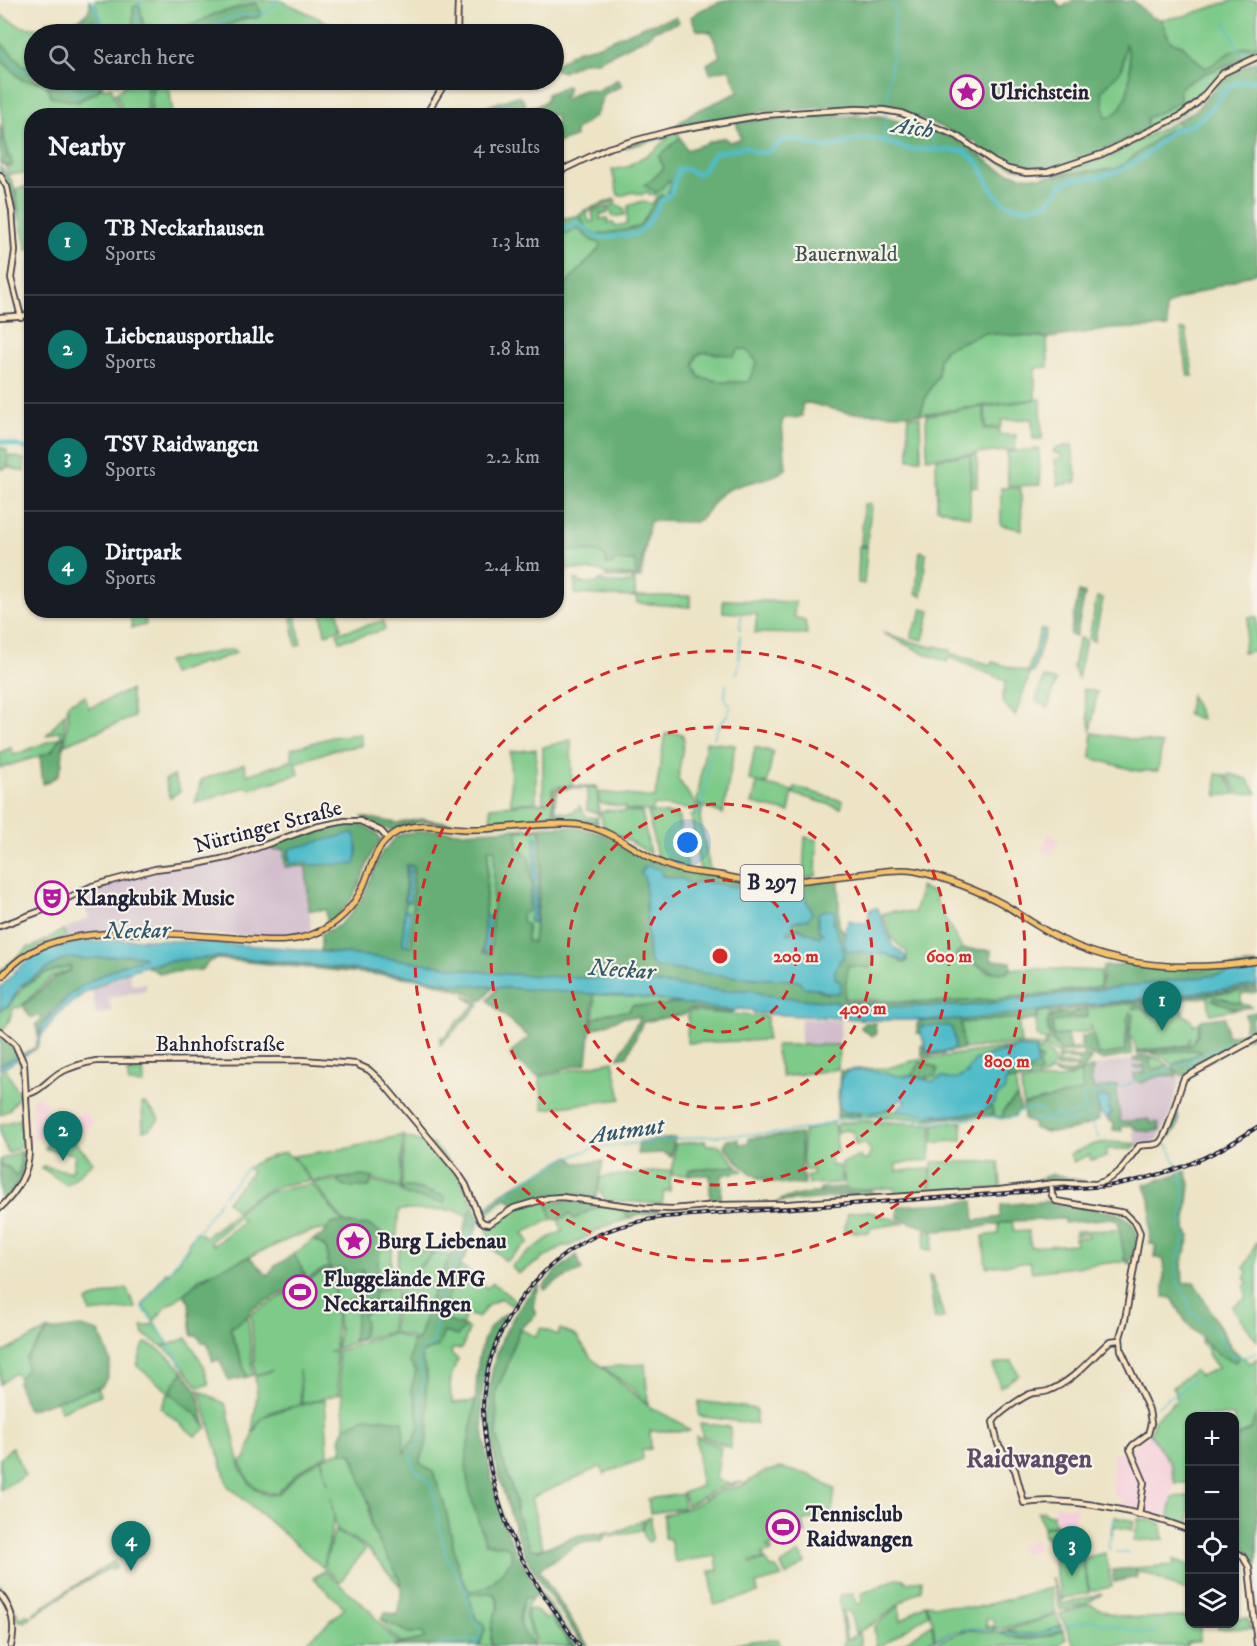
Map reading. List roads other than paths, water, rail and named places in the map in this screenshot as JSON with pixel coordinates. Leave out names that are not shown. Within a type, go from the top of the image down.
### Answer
[{"type":"main road","name":"B 297","points":[[0,978],[16,962],[39,948],[60,940],[79,937],[157,934],[275,941],[313,935],[332,925],[353,904],[363,888],[375,854],[387,840],[399,831],[424,825],[468,830],[567,824],[598,829],[618,837],[674,868],[754,883],[896,870],[919,872],[998,902],[1071,944],[1117,959],[1186,966],[1257,962]]},
{"type":"street","points":[[457,24],[458,0]]},
{"type":"street","points":[[564,169],[625,142],[690,126],[785,113],[847,109],[885,110],[903,114],[957,136],[1008,169],[1026,173],[1048,172],[1102,154],[1180,116],[1198,102],[1223,73],[1257,57]]},
{"type":"street","points":[[430,108],[441,90]]},
{"type":"street","points":[[0,175],[7,187],[12,211],[15,250],[11,278],[21,316]]},
{"type":"street","points":[[0,317],[24,316]]},
{"type":"street","name":"Nürtinger Straße","points":[[0,926],[46,909],[92,886],[155,869],[201,864],[231,857],[315,826],[352,820],[360,821],[374,826],[387,840]]},
{"type":"street","name":"Nürtinger Straße","points":[[374,826],[387,840]]},
{"type":"street","points":[[381,831],[386,833],[399,831]]},
{"type":"street","points":[[0,1031],[15,1044],[25,1068],[28,1158],[22,1180],[13,1195],[0,1208]]},
{"type":"street","points":[[1138,1515],[1144,1482],[1130,1449],[1148,1434],[1151,1420],[1149,1410],[1121,1350],[1119,1340],[1127,1309],[1140,1233],[1136,1224],[1125,1213],[1056,1201],[1052,1195],[1052,1186],[1096,1184],[1113,1176],[1125,1167],[1140,1146],[1160,1142],[1172,1116],[1184,1078],[1257,1038]]},
{"type":"street","name":"Bahnhofstraße","points":[[26,1092],[37,1089],[70,1068],[96,1061],[313,1061],[346,1062],[363,1066],[375,1075],[396,1098],[461,1176],[480,1220],[489,1224],[514,1208],[548,1198],[562,1197],[644,1208],[673,1209],[717,1205],[788,1204],[1052,1186]]},
{"type":"street","points":[[1119,1340],[1110,1341],[1082,1369],[1067,1380],[1049,1390],[1030,1394],[998,1416],[993,1422],[999,1446],[1015,1470],[1024,1503],[1076,1502],[1162,1520],[1185,1528]]},
{"type":"street","points":[[1239,1554],[1244,1557],[1249,1567],[1257,1644]]},
{"type":"street","points":[[0,1594],[13,1616],[14,1630],[11,1646]]},
{"type":"water","points":[[353,833],[357,848],[355,864],[309,865],[307,862],[290,864],[289,849]]},
{"type":"water","points":[[535,835],[538,836],[537,881],[533,881]]},
{"type":"water","points":[[408,865],[411,865],[410,902],[406,902]]},
{"type":"water","points":[[647,865],[661,870],[662,876],[682,879],[692,885],[701,881],[767,892],[799,891],[803,893],[812,913],[808,919],[794,921],[791,929],[787,930],[787,934],[797,928],[819,937],[823,933],[819,932],[818,914],[824,910],[835,911],[833,923],[844,955],[835,971],[835,978],[841,983],[840,992],[830,993],[803,987],[800,982],[793,980],[738,977],[654,967],[649,960],[645,879],[641,873]]},
{"type":"water","points":[[533,884],[536,885],[534,922],[530,922]]},
{"type":"water","points":[[877,908],[893,947],[906,957],[905,962],[887,954],[847,951],[844,936],[849,920],[867,924],[870,909]]},
{"type":"water","points":[[405,910],[410,911],[408,945],[403,945]]},
{"type":"water","points":[[485,916],[489,916],[488,952],[484,951]]},
{"type":"water","points":[[145,939],[286,948],[410,961],[491,973],[649,982],[720,991],[748,990],[764,995],[881,1007],[966,1006],[1257,970],[1257,985],[961,1020],[880,1020],[766,1014],[738,1009],[733,1011],[647,998],[455,984],[404,975],[219,957],[151,964],[121,974],[83,994],[61,1011],[43,1033],[36,1049],[0,1070],[0,1065],[35,1048],[42,1026],[71,994],[85,984],[125,964],[144,959],[142,956],[127,955],[63,959],[22,984],[8,1006],[0,1010],[0,988],[20,967],[36,956],[66,945],[81,942]]},
{"type":"water","points":[[922,1026],[949,1026],[954,1037],[953,1050],[928,1054],[920,1031]]},
{"type":"water","points":[[1019,1047],[1035,1049],[1036,1066],[1026,1072],[1010,1074],[1005,1090],[983,1112],[941,1116],[897,1111],[898,1107],[906,1101],[902,1099],[878,1112],[845,1113],[839,1108],[840,1080],[848,1071],[869,1070],[905,1077],[912,1075],[932,1082],[942,1077],[955,1079],[968,1073],[969,1066],[973,1065],[975,1059],[980,1060],[981,1057]]},
{"type":"water","points":[[1103,1096],[1110,1099],[1108,1108],[1112,1112],[1107,1119],[1103,1114],[1099,1114],[1096,1101],[1097,1098]]},
{"type":"waterway","points":[[90,0],[95,8],[99,24]]},
{"type":"waterway","points":[[137,10],[143,0]]},
{"type":"waterway","points":[[216,24],[239,15],[262,14],[278,0]]},
{"type":"waterway","points":[[883,141],[895,10],[892,0]]},
{"type":"waterway","points":[[95,1],[102,24]]},
{"type":"waterway","points":[[137,11],[139,24]]},
{"type":"waterway","points":[[1225,22],[1239,50],[1251,57]]},
{"type":"waterway","points":[[0,51],[20,72],[24,70]]},
{"type":"waterway","points":[[1199,78],[1208,85]]},
{"type":"waterway","name":"Aich","points":[[564,227],[573,226],[576,222],[598,238],[636,234],[646,226],[661,202],[671,193],[679,169],[701,173],[714,153],[745,147],[763,153],[770,151],[784,139],[826,148],[866,138],[908,149],[964,151],[980,165],[992,190],[1003,202],[1015,207],[1029,208],[1048,202],[1063,184],[1073,179],[1099,177],[1121,170],[1145,156],[1170,132],[1194,124],[1208,112],[1229,87],[1236,83],[1257,80]]},
{"type":"waterway","points":[[1214,88],[1222,93]]},
{"type":"waterway","points":[[72,90],[79,97],[84,90]]},
{"type":"waterway","points":[[931,133],[936,149]]},
{"type":"waterway","points":[[0,173],[8,184]]},
{"type":"waterway","points":[[10,189],[16,223]]},
{"type":"waterway","name":"Aich","points":[[0,441],[24,448]]},
{"type":"waterway","points":[[740,630],[741,616]]},
{"type":"waterway","points":[[1031,672],[1043,630]]},
{"type":"waterway","points":[[739,660],[740,635]]},
{"type":"waterway","points":[[736,673],[739,663]]},
{"type":"waterway","points":[[725,698],[726,685]]},
{"type":"waterway","points":[[726,700],[730,705]]},
{"type":"waterway","points":[[714,738],[730,708]]},
{"type":"waterway","points":[[702,806],[712,745]]},
{"type":"waterway","points":[[698,815],[702,808]]},
{"type":"waterway","name":"Autmut","points":[[475,1646],[482,1632],[466,1601],[467,1592],[446,1556],[431,1484],[413,1467],[412,1455],[425,1430],[419,1399],[423,1379],[418,1360],[422,1349],[433,1344],[442,1288],[454,1272],[473,1224],[516,1186],[537,1173],[585,1151],[602,1147],[709,1136],[780,1133],[811,1128],[842,1119],[877,1117],[941,1121],[992,1117],[1001,1119],[1015,1117],[1018,1112],[1036,1108],[1041,1110],[1046,1118],[1056,1113],[1062,1118],[1081,1111],[1085,1106],[1083,1095],[1115,1089],[1169,1069],[1257,1031]]},
{"type":"waterway","points":[[1189,1071],[1194,1058]]},
{"type":"waterway","points":[[1085,1107],[1099,1139]]},
{"type":"waterway","points":[[1169,1132],[1176,1122],[1175,1110]]},
{"type":"waterway","points":[[1030,1118],[1060,1123],[1089,1116]]},
{"type":"waterway","points":[[1165,1138],[1165,1143],[1181,1174],[1184,1192],[1181,1229],[1186,1238],[1179,1256],[1177,1274],[1191,1313],[1196,1314],[1200,1320],[1217,1332],[1231,1355],[1245,1357],[1257,1352]]},
{"type":"waterway","points":[[223,1196],[248,1167]]},
{"type":"waterway","points":[[200,1229],[221,1199]]},
{"type":"waterway","points":[[169,1272],[198,1231]]},
{"type":"waterway","points":[[153,1321],[145,1311],[144,1305],[167,1274]]},
{"type":"waterway","points":[[155,1323],[183,1366]]},
{"type":"waterway","points":[[1157,1407],[1169,1397],[1180,1392],[1194,1378]]},
{"type":"waterway","points":[[1111,1533],[1115,1518]]},
{"type":"waterway","points":[[1110,1550],[1108,1545],[1111,1536]]},
{"type":"waterway","points":[[1117,1552],[1128,1552]]},
{"type":"waterway","points":[[1065,1626],[1091,1620],[1143,1633],[1155,1633]]},
{"type":"waterway","points":[[975,1628],[985,1629]]},
{"type":"waterway","points":[[1000,1632],[1032,1636],[1061,1628]]},
{"type":"waterway","points":[[956,1631],[962,1629]]},
{"type":"waterway","points":[[937,1640],[953,1632]]},
{"type":"waterway","points":[[437,1646],[451,1642],[477,1640]]},
{"type":"waterway","points":[[926,1646],[929,1642],[934,1642]]},
{"type":"railway","points":[[579,1646],[533,1577],[510,1533],[491,1472],[485,1440],[483,1409],[492,1354],[503,1328],[517,1304],[555,1262],[577,1246],[602,1233],[633,1223],[664,1217],[1108,1186],[1167,1172],[1186,1165],[1221,1149],[1257,1127]]},
{"type":"place","name":"Ulrichstein","points":[[967,92]]},
{"type":"place","name":"Klangkubik Music","points":[[52,898]]},
{"type":"place","name":"TB Neckarhausen","points":[[1162,1031]]},
{"type":"place","name":"Liebenausporthalle","points":[[63,1161]]},
{"type":"place","name":"Burg Liebenau","points":[[354,1241]]},
{"type":"place","name":"Fluggelände MFG Neckartailfingen","points":[[300,1292]]},
{"type":"place","name":"Tennisclub Raidwangen","points":[[783,1527]]},
{"type":"place","name":"Dirtpark","points":[[131,1571]]},
{"type":"place","name":"TSV Raidwangen","points":[[1072,1576]]},
{"type":"district","name":"Raidwangen","points":[[1029,1459]]},
{"type":"park label","name":"Bauernwald","points":[[846,254]]},
{"type":"water label","name":"Neckar","points":[[137,931]]},
{"type":"water label","name":"Neckar","points":[[622,970]]}]
